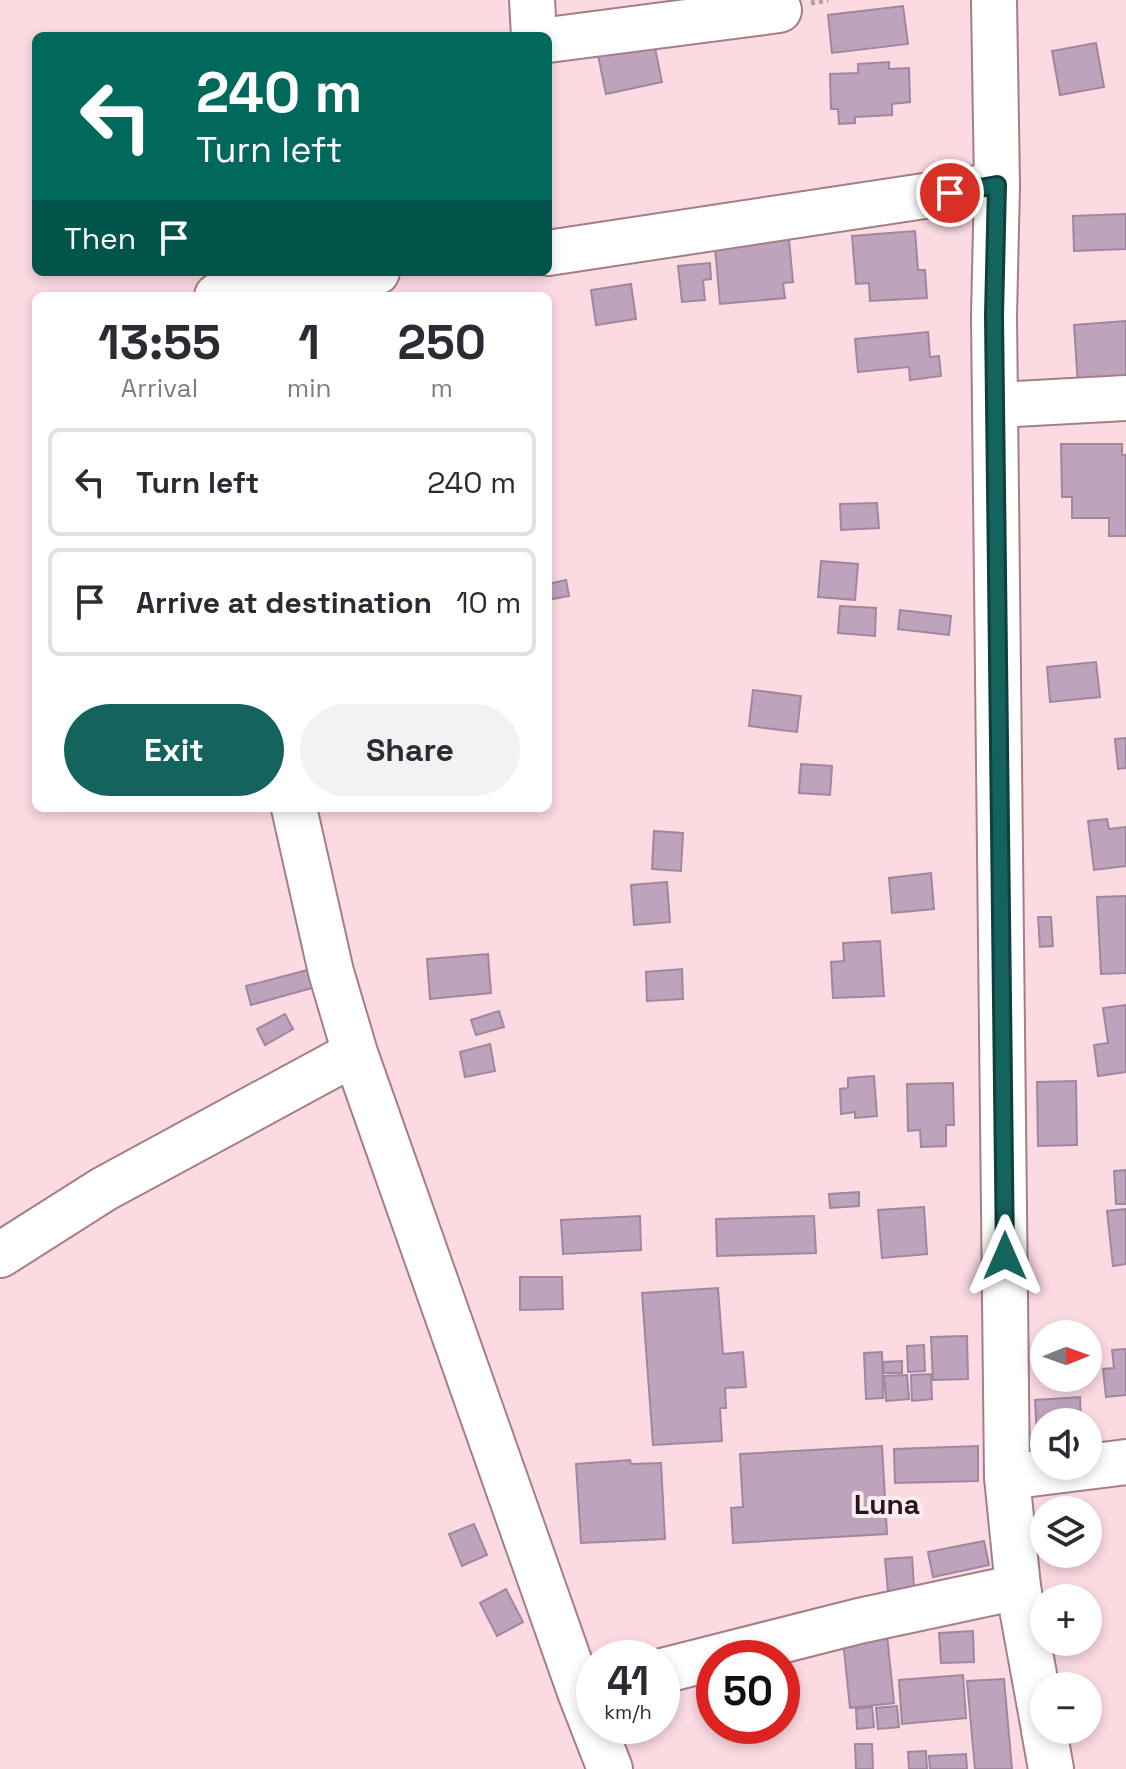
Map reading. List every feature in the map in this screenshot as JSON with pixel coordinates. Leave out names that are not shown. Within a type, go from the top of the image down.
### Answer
[{"type":"street","points":[[532,0],[534,32]]},
{"type":"street","points":[[994,0],[997,185],[994,316],[1007,1477],[1018,1587],[1033,1672]]},
{"type":"street","points":[[552,39],[779,10]]},
{"type":"street","points":[[552,252],[997,185]]},
{"type":"street","points":[[235,292],[280,282],[338,276]]},
{"type":"street","points":[[997,405],[1126,398]]},
{"type":"street","points":[[295,812],[331,972],[355,1053],[576,1660]]},
{"type":"street","points":[[0,1255],[104,1189],[355,1053]]},
{"type":"street","points":[[1007,1477],[1126,1462]]},
{"type":"street","points":[[680,1666],[859,1621],[1018,1587]]},
{"type":"street","points":[[603,1744],[610,1769]]},
{"type":"street","points":[[1047,1744],[1051,1769]]},
{"type":"building","points":[[903,6],[908,44],[832,53],[828,15]]},
{"type":"building","points":[[654,43],[662,82],[606,94],[598,55]]},
{"type":"building","points":[[1096,43],[1104,87],[1060,95],[1052,51]]},
{"type":"building","points":[[889,62],[889,69],[909,68],[910,102],[892,104],[892,115],[855,117],[855,123],[839,124],[838,109],[831,109],[830,74],[858,73],[858,64]]},
{"type":"building","points":[[1126,214],[1126,249],[1074,251],[1073,216]]},
{"type":"building","points":[[915,231],[918,270],[925,270],[927,298],[870,301],[869,283],[856,284],[852,236]]},
{"type":"building","points":[[789,240],[793,282],[783,283],[785,298],[720,304],[715,247]]},
{"type":"building","points":[[710,263],[711,279],[703,280],[705,300],[682,302],[678,266]]},
{"type":"building","points":[[631,284],[636,319],[596,325],[591,290]]},
{"type":"building","points":[[1126,321],[1126,381],[1078,385],[1074,325]]},
{"type":"building","points":[[928,332],[930,357],[939,356],[941,376],[910,380],[909,367],[858,372],[855,339]]},
{"type":"building","points":[[1061,444],[1122,444],[1122,455],[1126,455],[1126,536],[1109,536],[1109,518],[1072,518],[1072,497],[1062,497]]},
{"type":"building","points":[[877,503],[879,528],[841,530],[840,504]]},
{"type":"building","points":[[821,561],[858,564],[855,600],[818,597]]},
{"type":"building","points":[[566,580],[569,596],[552,599],[552,583]]},
{"type":"building","points":[[840,606],[876,608],[875,636],[838,633]]},
{"type":"building","points":[[900,610],[951,616],[949,635],[898,629]]},
{"type":"building","points":[[1096,662],[1100,697],[1050,702],[1047,667]]},
{"type":"building","points":[[753,690],[801,696],[797,732],[749,726]]},
{"type":"building","points":[[1126,738],[1126,768],[1118,769],[1115,739]]},
{"type":"building","points":[[801,764],[832,766],[830,795],[799,793]]},
{"type":"building","points":[[1107,819],[1109,829],[1126,827],[1126,866],[1094,870],[1088,821]]},
{"type":"building","points":[[654,831],[683,833],[681,871],[652,869]]},
{"type":"building","points":[[931,873],[934,909],[892,913],[889,878]]},
{"type":"building","points":[[667,882],[670,922],[634,925],[631,885]]},
{"type":"building","points":[[1126,896],[1126,973],[1101,974],[1097,897]]},
{"type":"building","points":[[1038,917],[1051,917],[1053,946],[1040,947]]},
{"type":"building","points":[[880,941],[884,996],[833,998],[831,962],[844,961],[843,943]]},
{"type":"building","points":[[488,954],[491,993],[430,999],[427,959]]},
{"type":"building","points":[[315,968],[319,986],[251,1005],[246,986]]},
{"type":"building","points":[[682,969],[683,999],[647,1001],[646,972]]},
{"type":"building","points":[[1126,1005],[1126,1072],[1098,1076],[1094,1045],[1108,1043],[1103,1008]]},
{"type":"building","points":[[499,1011],[504,1027],[476,1035],[471,1020]]},
{"type":"building","points":[[285,1014],[293,1029],[265,1045],[257,1029]]},
{"type":"building","points":[[490,1044],[495,1071],[465,1077],[460,1052]]},
{"type":"building","points":[[874,1076],[877,1116],[855,1118],[855,1112],[841,1114],[840,1089],[848,1088],[848,1078]]},
{"type":"building","points":[[1076,1081],[1077,1145],[1038,1146],[1037,1082]]},
{"type":"building","points":[[953,1083],[954,1125],[946,1125],[946,1146],[921,1147],[920,1130],[908,1131],[907,1084]]},
{"type":"building","points":[[1126,1170],[1126,1204],[1116,1204],[1114,1171]]},
{"type":"building","points":[[859,1192],[859,1206],[830,1208],[829,1194]]},
{"type":"building","points":[[924,1207],[927,1254],[882,1258],[878,1210]]},
{"type":"building","points":[[1126,1209],[1126,1264],[1113,1266],[1107,1211]]},
{"type":"building","points":[[640,1216],[641,1250],[563,1254],[561,1220]]},
{"type":"building","points":[[814,1216],[816,1253],[717,1256],[716,1219]]},
{"type":"building","points":[[520,1277],[562,1277],[563,1309],[520,1310]]},
{"type":"building","points":[[718,1288],[723,1354],[743,1352],[746,1387],[725,1388],[726,1408],[720,1408],[722,1441],[653,1445],[642,1293]]},
{"type":"building","points":[[967,1336],[968,1379],[933,1380],[931,1337]]},
{"type":"building","points":[[924,1345],[925,1371],[908,1372],[907,1346]]},
{"type":"building","points":[[1126,1349],[1126,1395],[1106,1397],[1103,1369],[1114,1368],[1112,1350]]},
{"type":"building","points":[[882,1352],[883,1398],[866,1399],[864,1353]]},
{"type":"building","points":[[902,1361],[902,1373],[884,1373],[883,1362]]},
{"type":"building","points":[[931,1374],[932,1399],[912,1401],[911,1375]]},
{"type":"building","points":[[907,1375],[909,1399],[886,1401],[884,1376]]},
{"type":"building","points":[[1080,1397],[1080,1408],[1035,1408],[1035,1400]]},
{"type":"building","points":[[882,1446],[887,1534],[733,1543],[731,1508],[743,1507],[740,1454]]},
{"type":"building","points":[[978,1446],[978,1481],[895,1483],[894,1449]]},
{"type":"building","points":[[630,1460],[631,1464],[661,1463],[665,1539],[581,1543],[576,1464]]},
{"type":"building","points":[[474,1524],[487,1555],[462,1566],[449,1534]]},
{"type":"building","points":[[984,1541],[989,1565],[933,1577],[928,1552]]},
{"type":"building","points":[[912,1557],[914,1587],[888,1591],[885,1559]]},
{"type":"building","points":[[506,1589],[523,1622],[497,1636],[480,1603]]},
{"type":"building","points":[[973,1631],[974,1662],[941,1663],[939,1633]]},
{"type":"building","points":[[887,1635],[894,1703],[850,1708],[843,1640]]},
{"type":"building","points":[[963,1675],[966,1718],[902,1724],[899,1680]]},
{"type":"building","points":[[1004,1679],[1012,1769],[975,1769],[967,1681]]},
{"type":"building","points":[[897,1706],[899,1727],[878,1729],[876,1708]]},
{"type":"building","points":[[872,1707],[874,1727],[857,1729],[856,1709]]},
{"type":"building","points":[[855,1744],[872,1744],[873,1769],[856,1769]]},
{"type":"building","points":[[926,1751],[927,1769],[909,1769],[908,1752]]},
{"type":"building","points":[[966,1754],[967,1769],[930,1769],[929,1756]]},
{"type":"district","name":"Luna","points":[[887,1504]]},
{"type":"route","points":[[950,193],[997,185],[994,316],[998,436],[1005,1256]]}]
